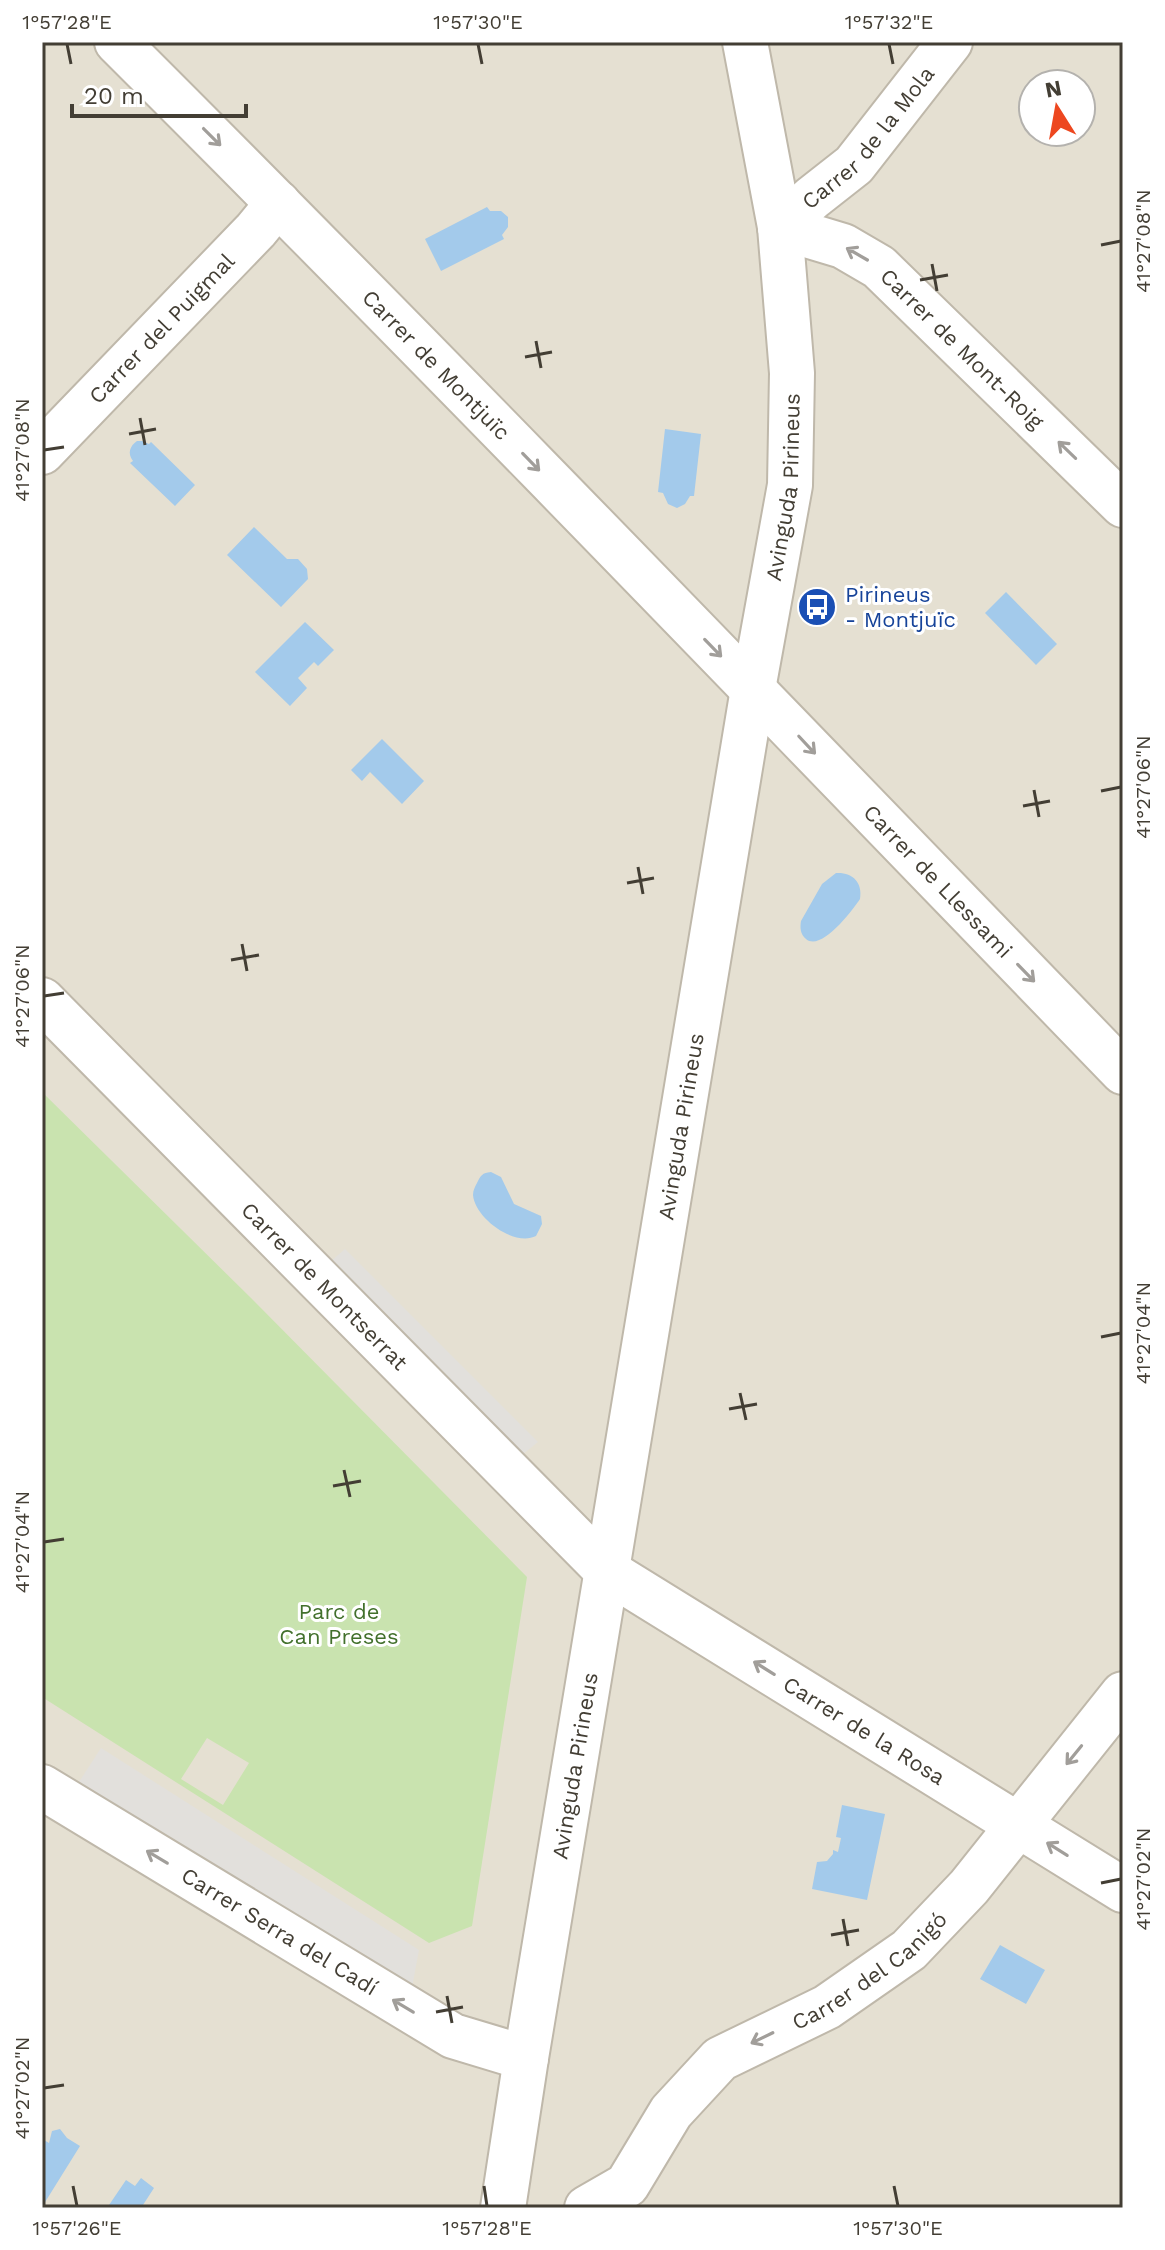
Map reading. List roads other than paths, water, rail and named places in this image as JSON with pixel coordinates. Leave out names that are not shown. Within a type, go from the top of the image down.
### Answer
[{"type":"street","name":"Carrer de Montjuïc","points":[[117,42],[753,689]]},
{"type":"street","name":"Avinguda Pirineus","points":[[503,2208],[753,689],[790,485],[792,373],[780,227],[745,42]]},
{"type":"street","name":"Carrer de la Mola","points":[[780,227],[854,165],[950,42]]},
{"type":"street","name":"Carrer del Puigmal","points":[[42,452],[256,230],[278,203]]},
{"type":"street","name":"Carrer de Mont-Roig","points":[[780,227],[843,246],[879,267],[1123,505]]},
{"type":"street","name":"Carrer de Llessami","points":[[753,689],[1123,1072]]},
{"type":"street","name":"Carrer de Montserrat","points":[[42,1000],[607,1571]]},
{"type":"street","name":"Carrer de la Rosa","points":[[607,1571],[1123,1890]]},
{"type":"street","name":"Carrer del Canigó","points":[[587,2208],[627,2185],[671,2112],[720,2059],[827,2007],[909,1950],[969,1887],[1123,1694]]},
{"type":"street","name":"Carrer Serra del Cadí","points":[[42,1787],[453,2036],[526,2058]]},
{"type":"water","points":[[487,207],[490,211],[501,211],[508,217],[508,227],[502,235],[504,239],[441,271],[425,239]]},
{"type":"water","points":[[665,429],[701,434],[694,496],[677,508],[668,504],[663,493],[658,492]]},
{"type":"water","points":[[137,441],[151,442],[195,485],[175,506],[130,463],[133,461],[130,450]]},
{"type":"water","points":[[254,527],[287,559],[298,559],[307,569],[308,579],[281,607],[227,555]]},
{"type":"water","points":[[1006,592],[1057,644],[1036,665],[985,613]]},
{"type":"water","points":[[305,622],[334,650],[318,666],[314,662],[298,678],[307,688],[290,706],[255,672]]},
{"type":"water","points":[[382,739],[424,781],[402,804],[370,772],[362,781],[351,770]]},
{"type":"water","points":[[836,873],[855,879],[860,888],[860,899],[828,935],[812,942],[802,933],[801,921],[822,884]]},
{"type":"water","points":[[491,1172],[501,1177],[514,1204],[541,1216],[542,1224],[536,1236],[527,1238],[507,1234],[481,1213],[475,1204],[473,1192],[481,1176]]},
{"type":"water","points":[[842,1805],[885,1814],[867,1900],[812,1889],[817,1862],[827,1861],[833,1850],[838,1852],[841,1838],[836,1837]]},
{"type":"water","points":[[1000,1945],[1045,1970],[1026,2004],[980,1979]]},
{"type":"water","points":[[60,2129],[80,2146],[42,2207],[42,2143],[44,2140],[49,2143],[52,2131]]},
{"type":"water","points":[[141,2178],[154,2188],[141,2208],[107,2208],[126,2180],[135,2186]]},
{"type":"place","name":"Pirineus - Montjuïc","points":[[817,607]]},
{"type":"park label","name":"Parc de Can Preses","points":[[339,1624]]}]
